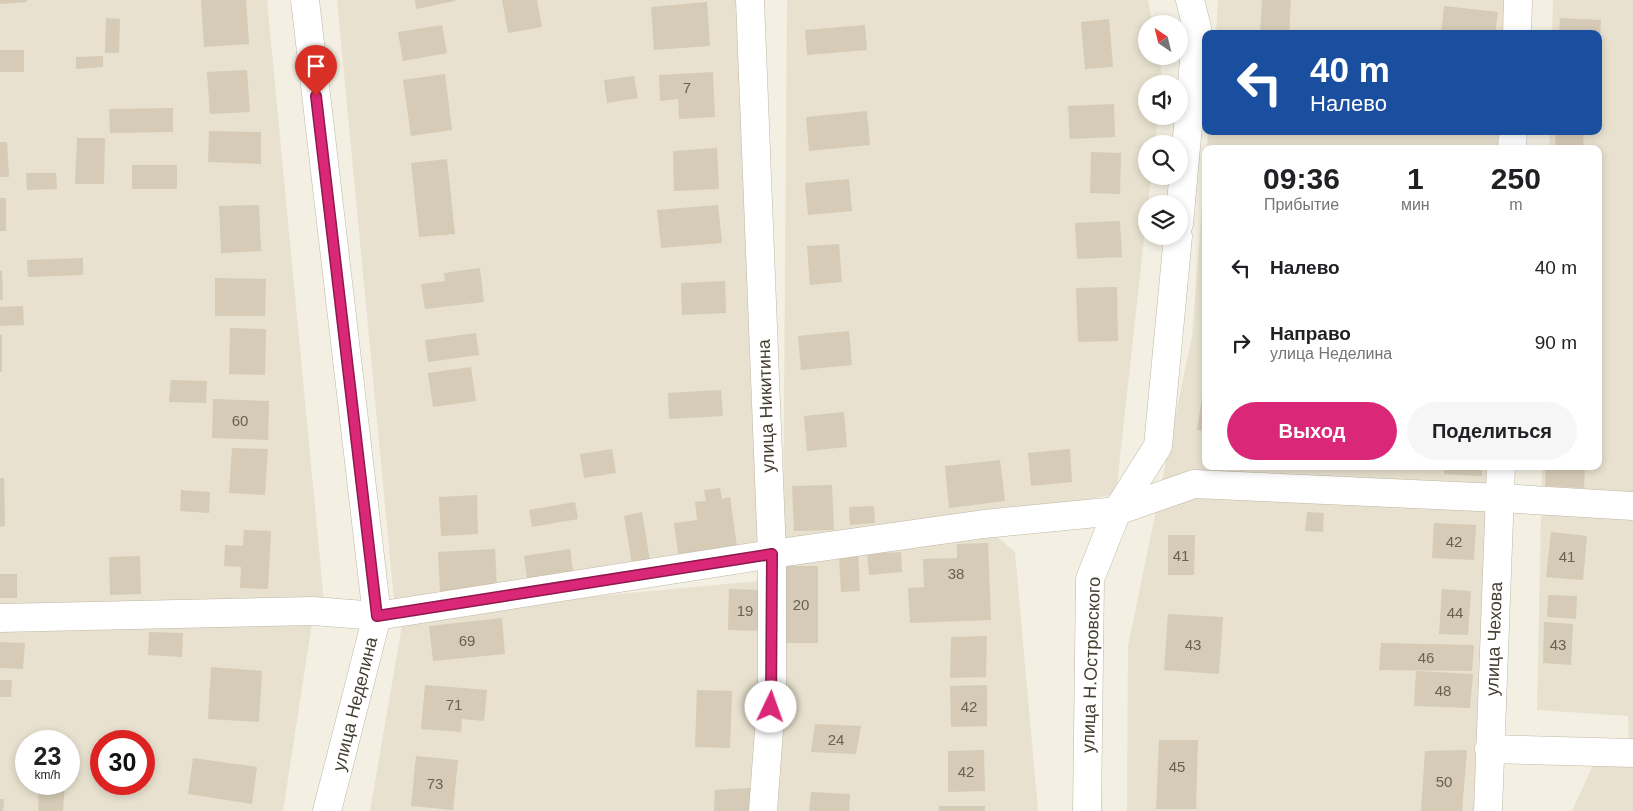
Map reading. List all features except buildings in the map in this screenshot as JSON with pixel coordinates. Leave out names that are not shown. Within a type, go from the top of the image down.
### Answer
[{"type":"street","name":"улица Неделина","points":[[305,0],[377,616],[327,811]]},
{"type":"street","name":"улица Никитина","points":[[750,0],[772,554],[772,690],[763,811]]},
{"type":"street","points":[[1182,195],[1197,28],[1190,0]]},
{"type":"street","points":[[1517,30],[1518,0]]},
{"type":"street","name":"улица Н.Островского","points":[[1087,811],[1090,579],[1117,511],[1158,446],[1177,245]]},
{"type":"street","name":"улица Чехова","points":[[1488,811],[1501,470]]},
{"type":"street","points":[[0,618],[313,611],[377,616],[772,554],[984,524],[1117,511],[1194,484],[1633,506]]},
{"type":"street","points":[[1489,749],[1633,753]]},
{"type":"shaded area","points":[[0,0],[267,0],[324,602],[0,611]]},
{"type":"shaded area","points":[[337,0],[740,0],[758,553],[395,610]]},
{"type":"shaded area","points":[[787,0],[1148,0],[1151,15],[1138,15],[1138,65],[1160,65],[1162,75],[1138,75],[1138,125],[1157,125],[1156,135],[1138,135],[1138,185],[1150,185],[1149,195],[1138,195],[1138,245],[1143,245],[1116,494],[993,517],[783,545]]},
{"type":"shaded area","points":[[1218,0],[1507,0],[1506,30],[1216,30]]},
{"type":"shaded area","points":[[1553,0],[1633,0],[1633,742],[1629,742],[1628,716],[1537,710],[1542,470],[1602,470],[1602,145],[1549,145],[1550,135],[1602,135],[1602,30],[1552,30]]},
{"type":"shaded area","points":[[1208,135],[1502,135],[1501,145],[1207,145]]},
{"type":"shaded area","points":[[1202,207],[1202,470],[1488,470],[1474,811],[1127,811],[1128,646],[1192,336]]},
{"type":"shaded area","points":[[995,535],[1015,552],[1038,811],[768,811],[778,557]]},
{"type":"shaded area","points":[[769,580],[756,811],[370,811],[404,614]]},
{"type":"shaded area","points":[[312,623],[283,811],[0,811],[0,627]]},
{"type":"shaded area","points":[[1600,750],[1633,753],[1633,811],[1572,811]]},
{"type":"route","points":[[316,96],[377,616],[772,554],[771,707]]}]
